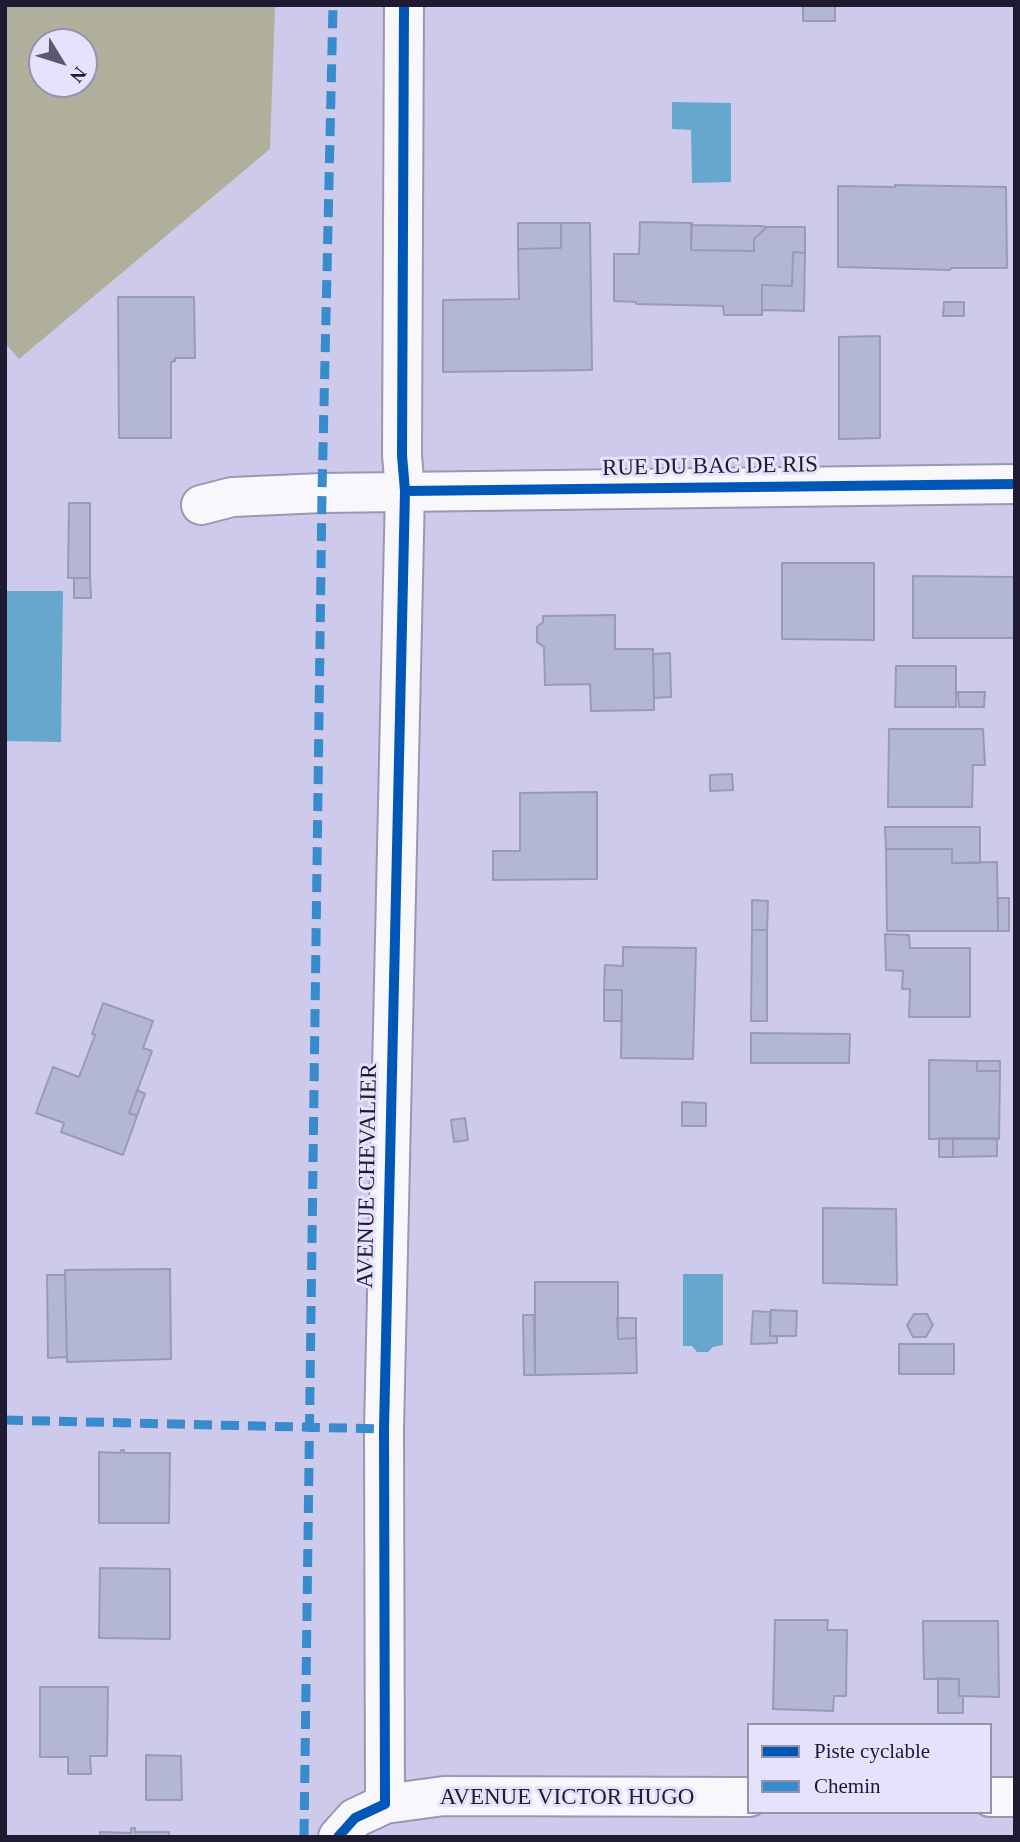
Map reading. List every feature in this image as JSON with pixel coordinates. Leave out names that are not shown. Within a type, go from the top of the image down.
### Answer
[{"type":"street","name":"AVENUE CHEVALIER","points":[[385,1804],[384,1429],[405,491],[402,456],[404,5]]},
{"type":"street","name":"RUE DU BAC DE RIS","points":[[201,505],[232,497],[405,491],[1015,484]]},
{"type":"street","name":"AVENUE VICTOR HUGO","points":[[385,1804],[444,1796],[747,1797]]},
{"type":"street","points":[[992,1797],[1015,1797]]},
{"type":"street","points":[[338,1837],[355,1818],[385,1804]]},
{"type":"shaded area","points":[[5,5],[275,5],[270,149],[19,359],[5,343]]},
{"type":"water","points":[[672,102],[731,103],[731,182],[692,183],[691,130],[672,129]]},
{"type":"water","points":[[5,591],[63,591],[61,742],[5,741]]},
{"type":"water","points":[[683,1274],[723,1274],[723,1345],[713,1347],[708,1352],[697,1352],[692,1346],[683,1346]]},
{"type":"building","points":[[803,5],[835,5],[835,21],[803,21]]},
{"type":"building","points":[[838,186],[1006,187],[1007,268],[950,270],[838,267]]},
{"type":"building","points":[[640,222],[692,223],[691,250],[754,251],[754,239],[767,227],[805,227],[805,253],[793,252],[792,286],[762,285],[762,315],[724,315],[723,306],[614,301],[614,254],[639,254]]},
{"type":"building","points":[[518,223],[561,223],[561,248],[518,249]]},
{"type":"building","points":[[561,223],[590,223],[592,370],[443,372],[443,300],[519,299],[518,249],[561,248]]},
{"type":"building","points":[[691,225],[767,227],[754,239],[754,251],[691,250]]},
{"type":"building","points":[[793,252],[805,253],[804,311],[762,310],[762,285],[792,286]]},
{"type":"building","points":[[118,297],[194,297],[195,358],[175,358],[175,361],[171,362],[171,438],[119,438]]},
{"type":"building","points":[[944,302],[964,302],[964,316],[943,316]]},
{"type":"building","points":[[880,336],[880,438],[839,439],[839,337]]},
{"type":"building","points":[[69,503],[90,503],[90,578],[68,578]]},
{"type":"building","points":[[782,563],[874,563],[874,640],[782,639]]},
{"type":"building","points":[[913,576],[1015,577],[1015,638],[913,638]]},
{"type":"building","points":[[74,578],[90,578],[91,598],[74,598]]},
{"type":"building","points":[[615,615],[615,649],[653,649],[654,710],[591,711],[590,684],[545,685],[544,647],[537,642],[537,627],[543,622],[543,616]]},
{"type":"building","points":[[670,653],[671,697],[654,698],[653,654]]},
{"type":"building","points":[[896,666],[956,666],[956,707],[895,707]]},
{"type":"building","points":[[958,692],[985,692],[984,707],[959,707]]},
{"type":"building","points":[[889,729],[983,729],[985,765],[973,765],[972,807],[888,807]]},
{"type":"building","points":[[732,774],[733,790],[710,791],[710,775]]},
{"type":"building","points":[[597,792],[597,879],[493,880],[493,851],[520,851],[520,793]]},
{"type":"building","points":[[885,827],[980,827],[980,863],[952,863],[952,849],[886,849]]},
{"type":"building","points":[[886,849],[952,849],[952,863],[997,862],[998,931],[887,931]]},
{"type":"building","points":[[998,898],[1009,898],[1009,931],[998,931]]},
{"type":"building","points":[[752,900],[768,901],[767,930],[752,930]]},
{"type":"building","points":[[752,930],[767,930],[767,1021],[751,1021]]},
{"type":"building","points":[[885,934],[909,935],[910,948],[970,948],[970,1017],[909,1017],[910,989],[902,989],[903,971],[886,970]]},
{"type":"building","points":[[623,947],[696,948],[693,1059],[621,1058],[622,990],[604,990],[605,965],[623,966]]},
{"type":"building","points":[[604,990],[622,990],[622,1021],[604,1021]]},
{"type":"building","points":[[103,1003],[153,1021],[143,1048],[152,1051],[129,1113],[137,1116],[123,1155],[61,1132],[64,1123],[36,1113],[53,1067],[79,1077],[95,1035],[92,1034]]},
{"type":"building","points":[[751,1033],[850,1034],[849,1063],[751,1063]]},
{"type":"building","points":[[929,1060],[977,1061],[977,1071],[1000,1071],[999,1139],[929,1139]]},
{"type":"building","points":[[977,1061],[1000,1061],[1000,1071],[977,1071]]},
{"type":"building","points":[[137,1090],[145,1094],[137,1116],[129,1113]]},
{"type":"building","points":[[682,1102],[706,1103],[706,1126],[682,1126]]},
{"type":"building","points":[[465,1118],[468,1140],[454,1142],[451,1120]]},
{"type":"building","points":[[939,1138],[953,1138],[953,1157],[939,1157]]},
{"type":"building","points":[[953,1138],[997,1138],[997,1156],[953,1157]]},
{"type":"building","points":[[823,1208],[896,1209],[897,1285],[823,1283]]},
{"type":"building","points":[[170,1269],[171,1359],[67,1362],[65,1270]]},
{"type":"building","points":[[47,1275],[65,1275],[67,1357],[48,1358]]},
{"type":"building","points":[[535,1282],[618,1282],[618,1339],[636,1338],[637,1373],[535,1375]]},
{"type":"building","points":[[771,1310],[797,1311],[796,1336],[770,1336]]},
{"type":"building","points":[[753,1311],[770,1312],[770,1336],[777,1336],[777,1343],[751,1344]]},
{"type":"building","points":[[914,1314],[927,1314],[933,1325],[926,1337],[913,1337],[907,1325]]},
{"type":"building","points":[[523,1315],[534,1315],[535,1375],[524,1375]]},
{"type":"building","points":[[617,1318],[636,1318],[636,1338],[618,1339]]},
{"type":"building","points":[[899,1344],[954,1344],[954,1374],[899,1374]]},
{"type":"building","points":[[121,1450],[124,1450],[124,1453],[170,1453],[169,1523],[99,1523],[99,1452],[121,1453]]},
{"type":"building","points":[[100,1568],[170,1569],[170,1639],[99,1638]]},
{"type":"building","points":[[775,1620],[828,1620],[827,1630],[847,1630],[846,1696],[834,1696],[833,1711],[773,1709]]},
{"type":"building","points":[[923,1621],[998,1621],[999,1697],[959,1696],[959,1679],[924,1679]]},
{"type":"building","points":[[938,1678],[959,1679],[963,1713],[938,1713]]},
{"type":"building","points":[[40,1687],[108,1687],[107,1756],[90,1756],[91,1774],[68,1774],[68,1757],[40,1757]]},
{"type":"building","points":[[146,1755],[181,1756],[182,1800],[146,1800]]},
{"type":"building","points":[[131,1828],[135,1828],[135,1832],[169,1832],[169,1837],[100,1837],[100,1832],[131,1833]]},
{"type":"marked path","points":[[304,1837],[322,493],[333,5]]},
{"type":"marked path","points":[[5,1420],[384,1429]]},
{"type":"cycle path","points":[[338,1837],[355,1818],[385,1804],[384,1429],[405,491],[402,455],[404,5]]},
{"type":"cycle path","points":[[405,491],[1015,484]]}]
